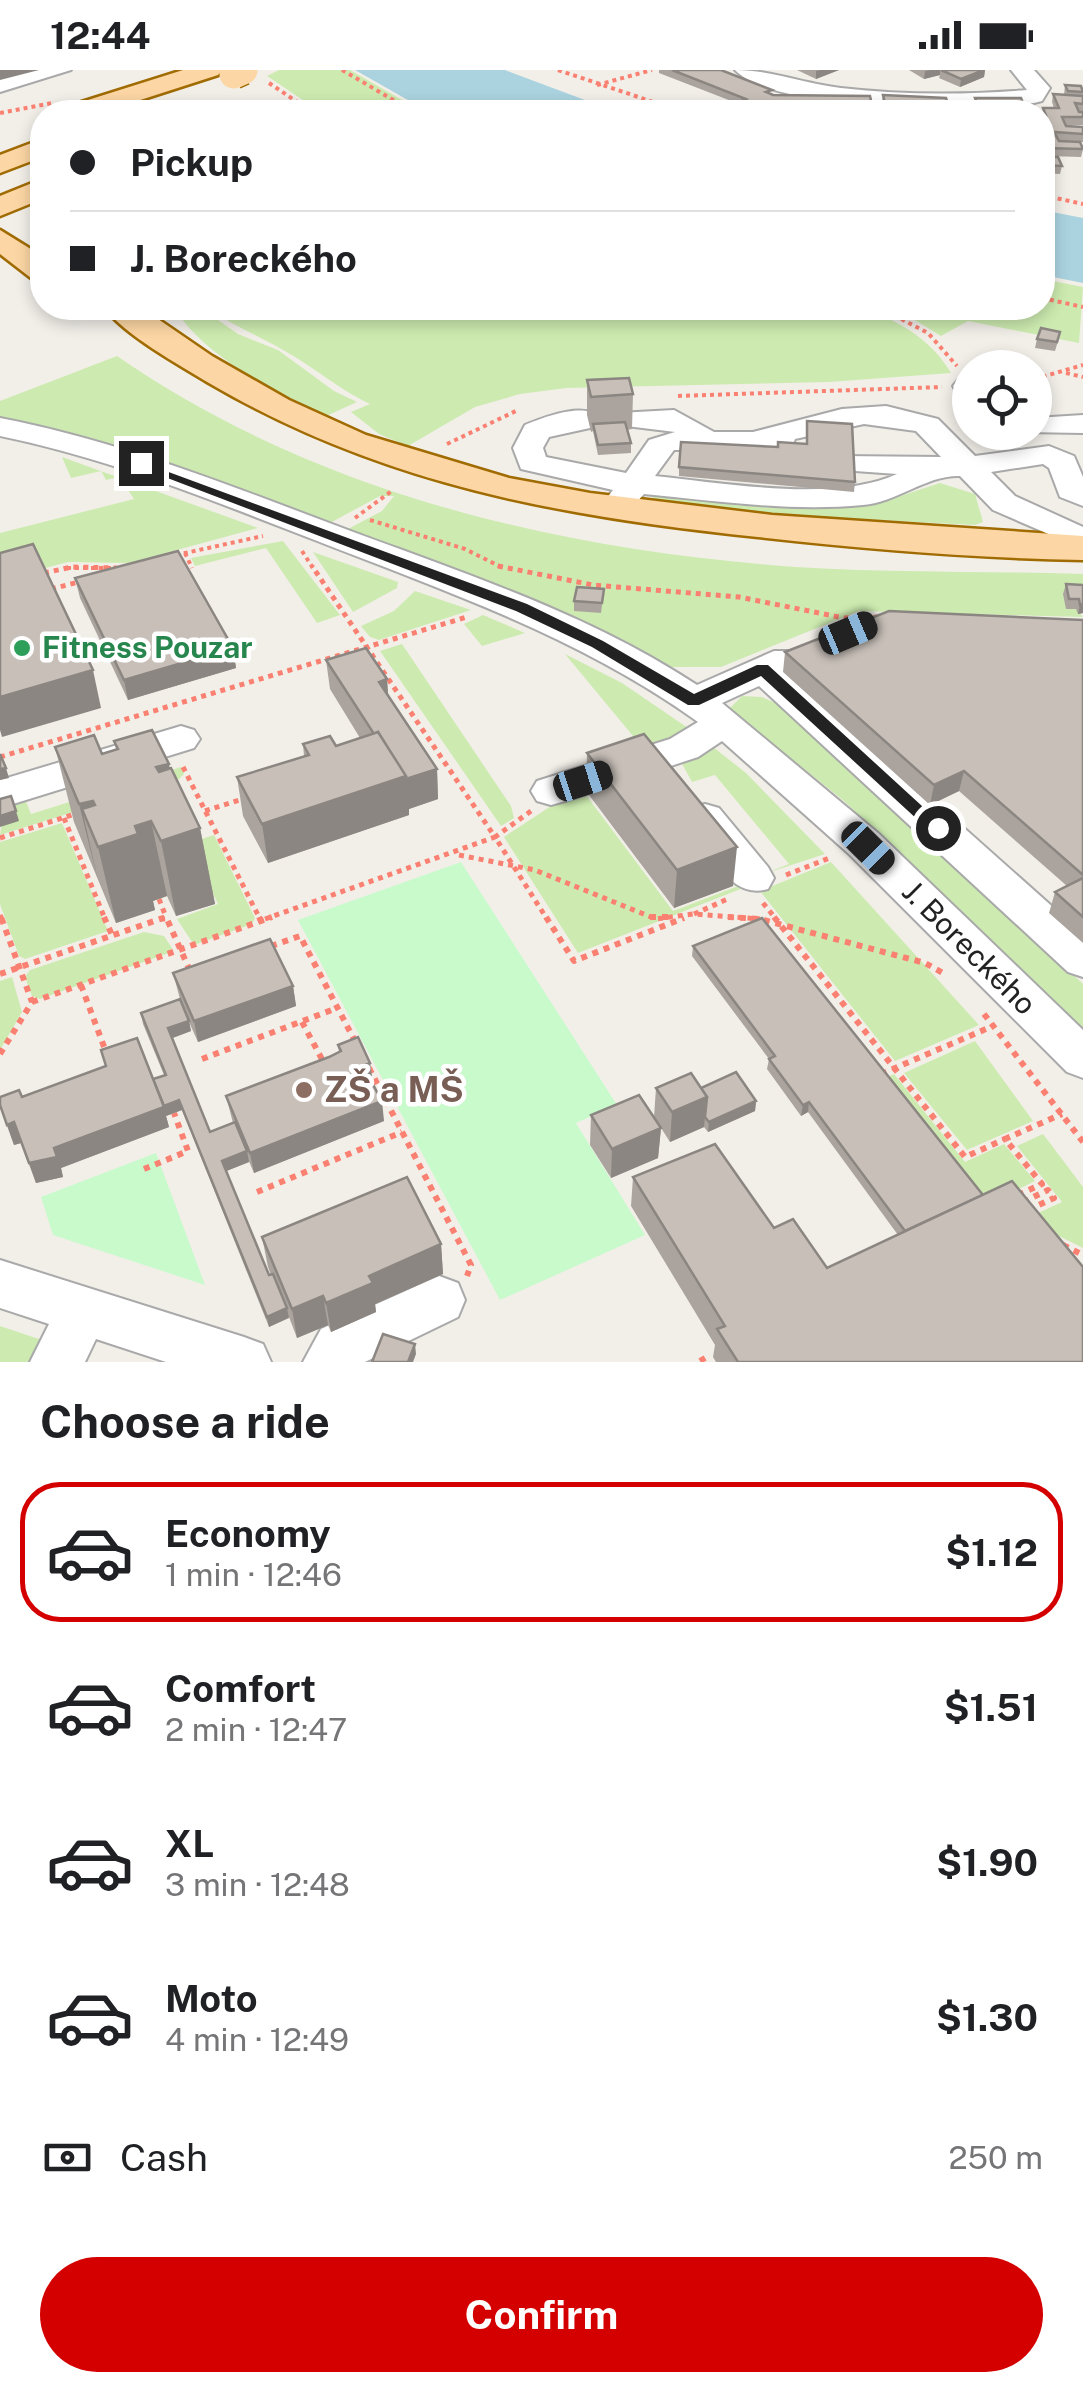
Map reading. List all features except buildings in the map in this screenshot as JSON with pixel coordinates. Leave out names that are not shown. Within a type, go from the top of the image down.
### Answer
[{"type":"main road","points":[[195,100],[223,74]]},
{"type":"main road","points":[[124,100],[223,74]]},
{"type":"main road","points":[[157,100],[223,74]]},
{"type":"main road","points":[[172,100],[223,74]]},
{"type":"main road","points":[[0,207],[16,162]]},
{"type":"main road","points":[[0,217],[30,238]]},
{"type":"main road","points":[[0,239],[30,262]]},
{"type":"main road","points":[[0,270],[30,280]]},
{"type":"main road","points":[[106,320],[248,417],[344,462],[452,499],[575,525],[720,542],[878,551],[1083,548]]},
{"type":"main road","points":[[141,320],[270,408],[360,448],[464,482],[612,491],[992,547]]},
{"type":"street","points":[[0,86],[60,70]]},
{"type":"street","points":[[746,70],[783,87],[828,94],[1034,96],[1039,88],[1022,70]]},
{"type":"street","points":[[758,440],[806,426],[887,414],[927,425],[953,456],[1004,503],[1083,539]]},
{"type":"street","points":[[629,418],[674,419],[705,439]]},
{"type":"street","points":[[588,420],[546,426],[531,437],[528,448],[540,468],[612,491],[809,491],[866,496],[953,456]]},
{"type":"street","points":[[1052,427],[1083,424]]},
{"type":"street","name":"J. Boreckého","points":[[0,427],[110,452],[501,599],[598,644],[709,712],[826,806],[1083,1059]]},
{"type":"street","points":[[612,491],[660,446],[678,438],[806,442]]},
{"type":"street","points":[[852,462],[1049,456],[1063,463],[1072,490],[1083,496]]},
{"type":"street","points":[[992,547],[1004,503]]},
{"type":"street","points":[[550,791],[684,748],[709,712],[763,669],[811,648]]},
{"type":"street","points":[[763,669],[1083,960]]},
{"type":"street","points":[[0,794],[176,741]]},
{"type":"street","points":[[656,757],[678,792],[757,888]]},
{"type":"street","points":[[0,1284],[244,1362]]},
{"type":"street","points":[[330,1362],[340,1347],[440,1300]]},
{"type":"street","points":[[57,1362],[83,1310]]},
{"type":"path","points":[[342,70],[393,100]]},
{"type":"path","points":[[558,70],[642,100]]},
{"type":"path","points":[[594,86],[652,70]]},
{"type":"path","points":[[283,93],[294,100]]},
{"type":"path","points":[[1055,198],[1083,204]]},
{"type":"path","points":[[1055,301],[1083,306]]},
{"type":"path","points":[[903,320],[928,333],[952,366]]},
{"type":"path","points":[[1052,375],[1083,365]]},
{"type":"path","points":[[1065,372],[1083,377]]},
{"type":"path","points":[[864,388],[952,389]]},
{"type":"path","points":[[367,512],[392,490]]},
{"type":"path","points":[[357,517],[398,525],[505,569],[542,576],[739,596],[844,618],[895,617]]},
{"type":"path","points":[[166,558],[274,532]]},
{"type":"path","points":[[303,543],[300,548],[574,961],[840,854]]},
{"type":"path","points":[[184,552],[192,568]]},
{"type":"path","points":[[39,574],[72,567],[130,568],[97,577]]},
{"type":"path","points":[[47,590],[80,582]]},
{"type":"path","points":[[0,756],[471,616]]},
{"type":"path","points":[[176,741],[189,779],[262,923]]},
{"type":"path","points":[[170,785],[189,779]]},
{"type":"path","points":[[0,1054],[32,1002],[456,854],[495,837],[550,791]]},
{"type":"path","points":[[205,812],[248,797]]},
{"type":"path","points":[[0,838],[81,812]]},
{"type":"path","points":[[64,818],[112,936]]},
{"type":"path","points":[[201,836],[215,831]]},
{"type":"path","points":[[456,854],[534,870],[656,920],[693,914],[776,922],[925,963],[957,980]]},
{"type":"path","points":[[92,886],[102,882]]},
{"type":"path","points":[[757,888],[776,922],[965,1158],[1062,1114]]},
{"type":"path","points":[[158,900],[192,975],[210,968]]},
{"type":"path","points":[[0,915],[32,1002]]},
{"type":"path","points":[[0,974],[166,917]]},
{"type":"path","points":[[264,949],[300,936],[471,1265],[455,1292],[440,1300]]},
{"type":"path","points":[[81,986],[112,1069]]},
{"type":"path","points":[[202,1059],[337,1008]]},
{"type":"path","points":[[302,1022],[331,1076]]},
{"type":"path","points":[[877,1076],[993,1026]]},
{"type":"path","points":[[144,1169],[188,1150],[174,1114]]},
{"type":"path","points":[[257,1192],[402,1132]]},
{"type":"path","points":[[1005,1139],[1042,1184],[1006,1205],[1048,1190],[1054,1198],[1026,1211]]},
{"type":"path","points":[[1054,1240],[1083,1255]]},
{"type":"green space","points":[[279,70],[350,70],[402,100],[303,100],[267,76]]},
{"type":"green space","points":[[1055,281],[1083,287],[1079,343],[968,321],[941,336],[915,320],[1055,320]]},
{"type":"green space","points":[[183,320],[218,320],[238,334],[278,350],[334,391],[357,402],[324,417],[221,356]]},
{"type":"green space","points":[[226,320],[892,320],[934,350],[951,373],[829,382],[566,388],[520,394],[475,407],[408,446],[379,434],[351,412],[370,404]]},
{"type":"green space","points":[[117,356],[193,404],[273,444],[356,478],[441,506],[529,529],[707,559],[832,569],[1083,574],[1083,595],[1066,608],[1076,609],[1083,617],[859,611],[721,667],[666,667],[346,530],[382,511],[394,496],[380,496],[330,523],[98,440],[0,419],[0,401]]},
{"type":"green space","points":[[62,457],[101,471],[71,478]]},
{"type":"green space","points":[[120,478],[258,528],[129,563],[68,562],[11,577],[0,553],[0,533],[134,499]]},
{"type":"green space","points":[[940,483],[975,494],[983,522],[975,525],[719,512],[645,501],[661,494],[873,505]]},
{"type":"green space","points":[[283,541],[340,615],[317,623],[266,548],[195,566],[191,558]]},
{"type":"green space","points":[[313,552],[398,582],[397,588],[353,612]]},
{"type":"green space","points":[[415,591],[471,610],[379,640],[370,637],[361,626],[394,611]]},
{"type":"green space","points":[[483,615],[525,633],[482,646],[464,624]]},
{"type":"green space","points":[[402,644],[511,806],[514,818],[501,826],[380,651]]},
{"type":"green space","points":[[565,654],[622,683],[688,728],[684,734],[629,754],[620,742],[633,736]]},
{"type":"green space","points":[[742,696],[762,697],[798,713],[1083,984],[1083,1031],[844,801],[729,709]]},
{"type":"green space","points":[[708,743],[746,773],[825,854],[764,874],[789,864],[715,775],[692,782],[680,760]]},
{"type":"green space","points":[[181,767],[184,774],[179,779],[0,835],[5,804],[25,799],[31,814]]},
{"type":"green space","points":[[580,787],[673,911],[738,886],[669,800],[743,888],[578,953],[504,837]]},
{"type":"green space","points":[[62,823],[108,931],[25,959],[19,956],[0,904],[0,842]]},
{"type":"green space","points":[[214,835],[255,918],[252,924],[194,945],[177,919],[218,904],[189,843]]},
{"type":"green space","points":[[461,862],[617,1105],[576,1123],[645,1235],[500,1300],[298,920]]},
{"type":"green space","points":[[831,862],[979,1025],[895,1061],[760,891]]},
{"type":"green space","points":[[144,932],[164,936],[172,948],[169,953],[40,999],[32,996],[25,977],[30,970]]},
{"type":"green space","points":[[12,977],[22,1012],[0,1050],[0,981]]},
{"type":"green space","points":[[975,1041],[1033,1121],[967,1150],[904,1073]]},
{"type":"green space","points":[[894,1074],[965,1162],[1004,1144],[1035,1181],[984,1206],[883,1079]]},
{"type":"green space","points":[[1043,1134],[1083,1187],[1083,1248],[1025,1219],[1062,1202],[1017,1146]]},
{"type":"green space","points":[[156,1153],[205,1285],[53,1235],[41,1197]]},
{"type":"green space","points":[[0,1326],[51,1343],[42,1362],[0,1362]]},
{"type":"water","points":[[355,70],[505,70],[585,100],[408,100]]},
{"type":"water","points":[[1055,213],[1083,218],[1083,283],[1055,277]]},
{"type":"place","name":"Fitness Pouzar","points":[[22,648]]},
{"type":"place","name":"ZŠ a MŠ","points":[[304,1090]]},
{"type":"route","points":[[141,463],[551,620],[694,701],[763,669],[938,828]]}]
